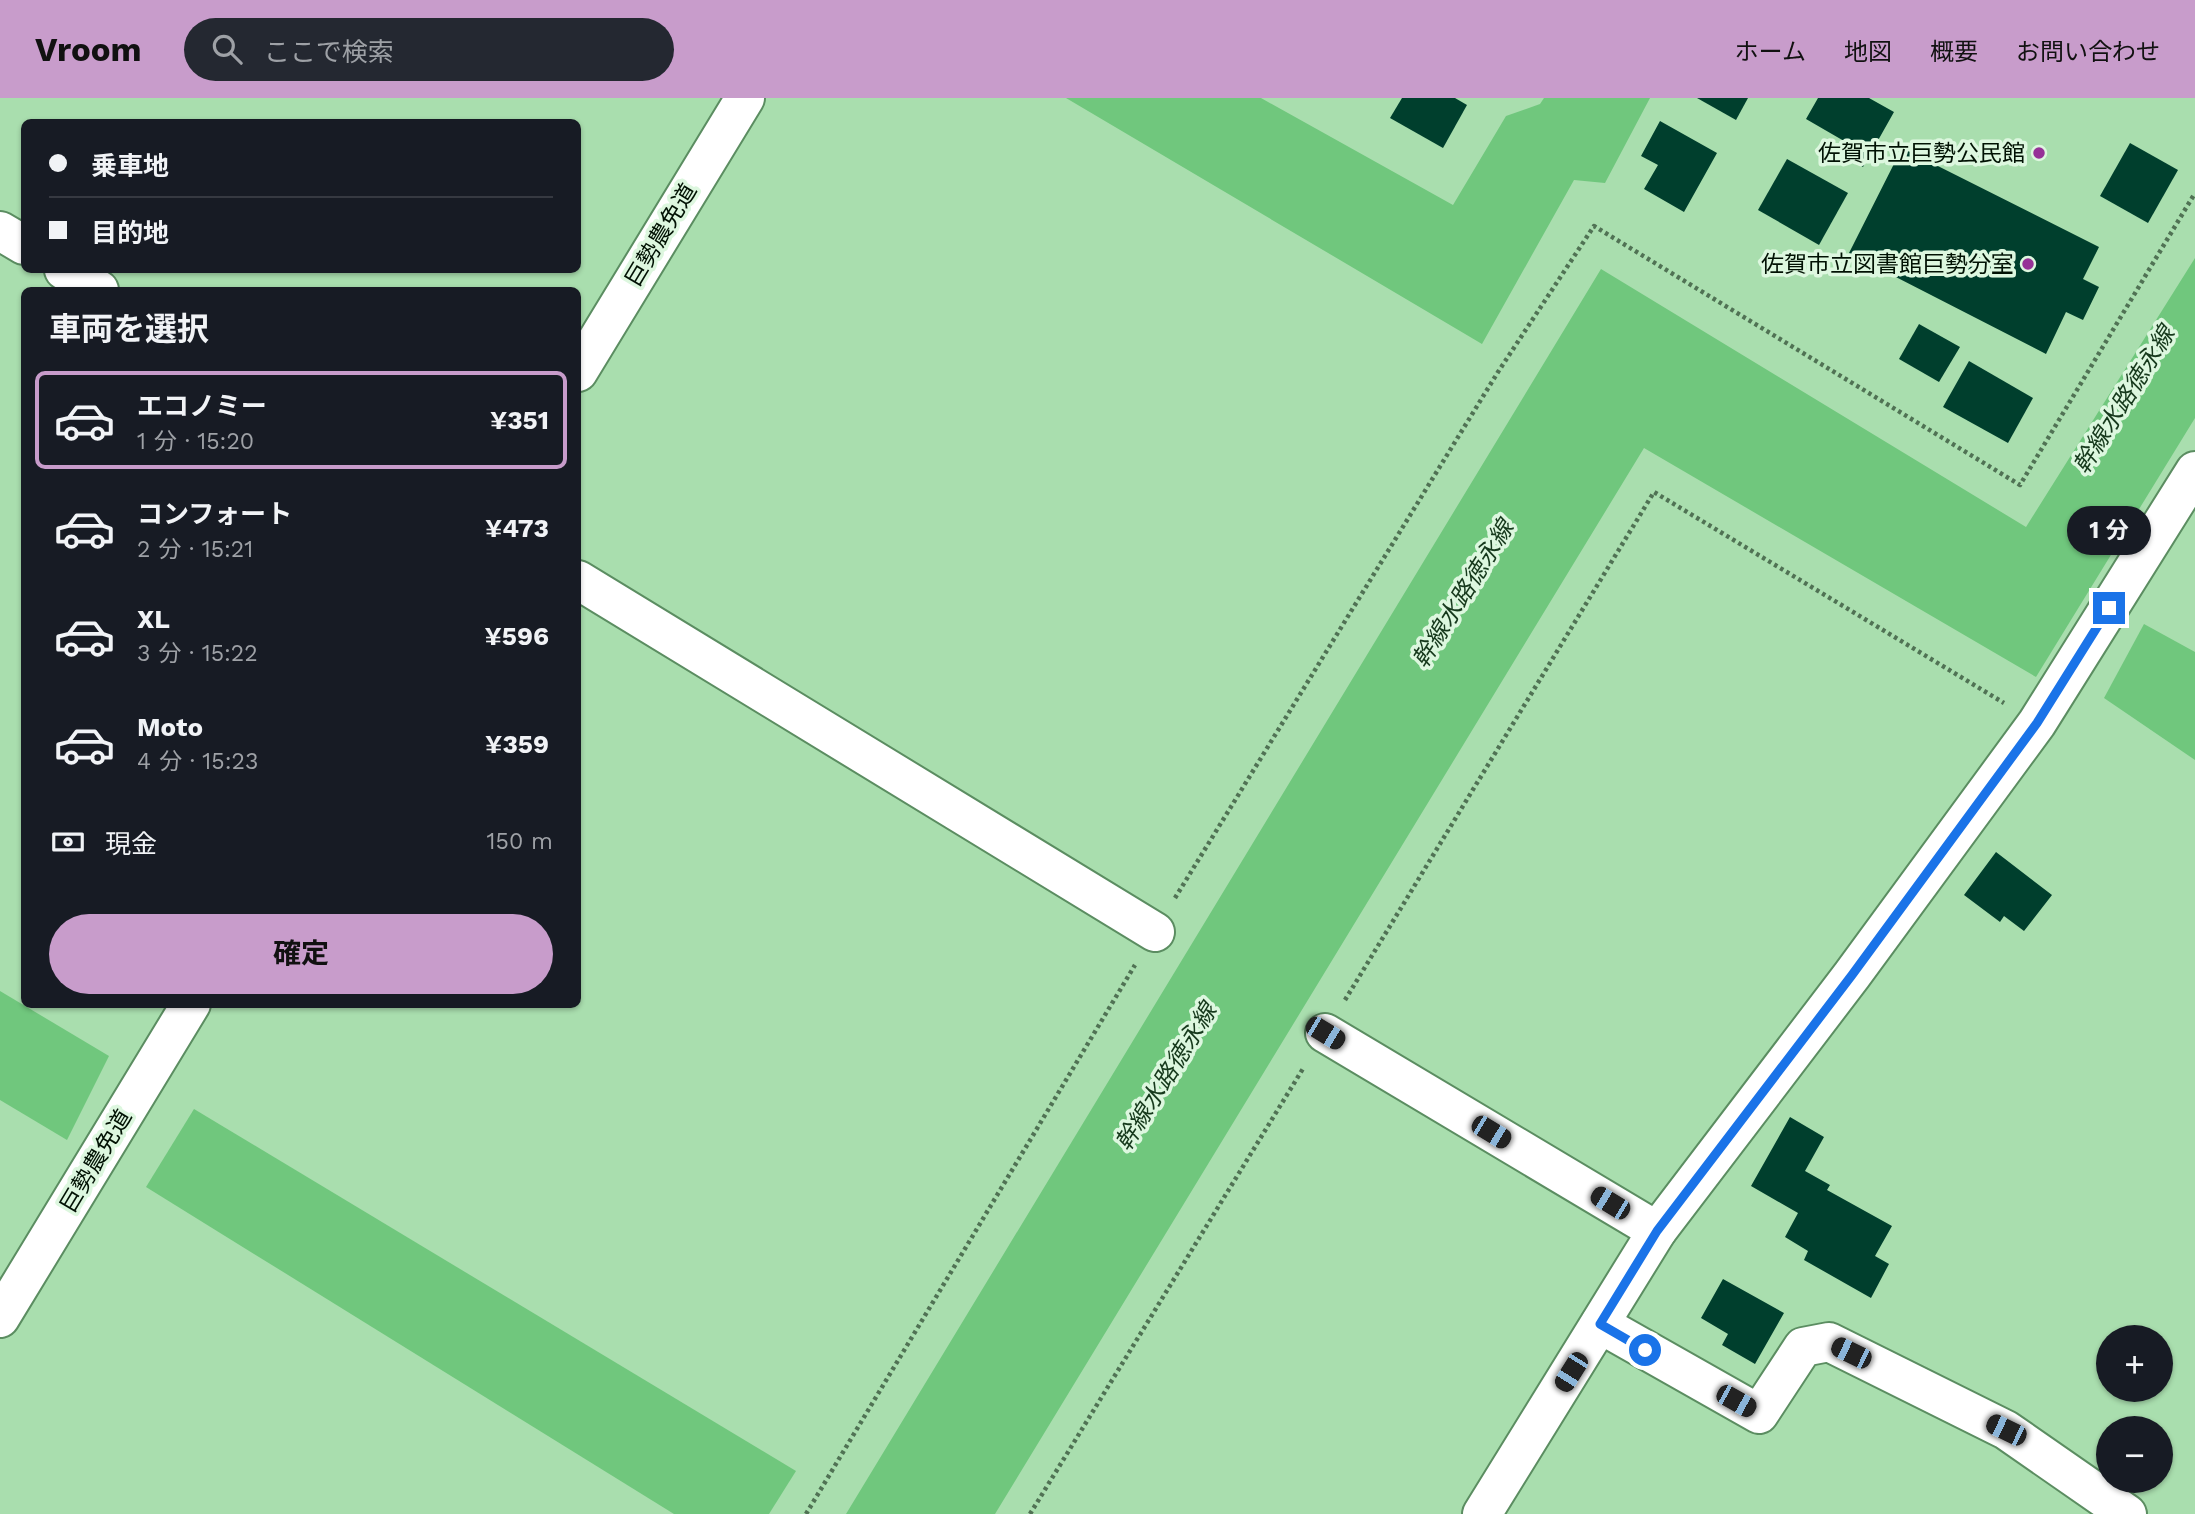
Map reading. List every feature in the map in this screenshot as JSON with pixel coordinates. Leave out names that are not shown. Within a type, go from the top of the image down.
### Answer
[{"type":"street","name":"巨勢農免道","points":[[581,367],[745,98]]},
{"type":"street","points":[[0,230],[21,243]]},
{"type":"street","points":[[69,273],[94,287]]},
{"type":"street","points":[[1482,1514],[1657,1231],[1852,975],[2037,723],[2195,471]]},
{"type":"street","points":[[581,582],[1155,932]]},
{"type":"street","name":"巨勢農免道","points":[[0,1318],[189,1008]]},
{"type":"street","points":[[1325,1033],[1657,1231]]},
{"type":"street","points":[[1600,1324],[1759,1414],[1803,1347],[1829,1342],[2006,1430],[2127,1514]]},
{"type":"path","points":[[806,1514],[1155,932],[1498,372],[1594,226],[2020,485],[2195,193]]},
{"type":"path","points":[[1030,1514],[1654,492],[2037,723]]},
{"type":"water","points":[[1066,98],[1261,98],[1453,205],[1506,116],[1540,104],[1544,98],[1650,98],[1605,183],[1574,180],[1482,344]]},
{"type":"water","name":"幹線水路徳永線","points":[[2195,258],[2195,418],[2036,677],[1644,448],[995,1514],[846,1514],[1601,269],[2026,527]]},
{"type":"water","points":[[2144,624],[2195,652],[2195,760],[2104,698]]},
{"type":"water","points":[[0,991],[21,1004],[21,1008],[29,1008],[109,1056],[67,1140],[0,1100]]},
{"type":"water","points":[[194,1109],[796,1471],[769,1514],[674,1514],[146,1187]]},
{"type":"building","points":[[1402,98],[1455,98],[1467,105],[1443,148],[1390,118]]},
{"type":"building","points":[[1697,98],[1748,98],[1736,120]]},
{"type":"building","points":[[1818,98],[1869,98],[1894,112],[1863,167],[1837,152],[1844,141],[1806,119]]},
{"type":"building","points":[[1660,121],[1717,153],[1684,212],[1644,189],[1658,165],[1641,156]]},
{"type":"building","points":[[2130,143],[2178,170],[2148,223],[2100,196]]},
{"type":"building","points":[[1902,148],[2099,247],[2083,279],[2099,287],[2083,320],[2066,312],[2046,354],[1849,253]]},
{"type":"building","points":[[1787,159],[1848,193],[1819,245],[1758,210]]},
{"type":"building","points":[[1919,324],[1960,347],[1939,382],[1899,359]]},
{"type":"building","points":[[1969,361],[2033,398],[2008,443],[1943,407]]},
{"type":"building","points":[[1996,852],[2052,895],[2024,931],[2004,916],[2000,922],[1964,895]]},
{"type":"building","points":[[1790,1117],[1824,1137],[1805,1171],[1830,1185],[1827,1190],[1892,1226],[1875,1256],[1889,1264],[1871,1298],[1804,1260],[1808,1251],[1785,1237],[1798,1213],[1751,1186]]},
{"type":"building","points":[[1723,1279],[1784,1313],[1755,1364],[1722,1345],[1728,1334],[1701,1318]]},
{"type":"place","name":"佐賀市立巨勢公民館","points":[[2039,153]]},
{"type":"place","name":"佐賀市立図書館巨勢分室","points":[[2028,264]]},
{"type":"route","points":[[1645,1350],[1600,1324],[1657,1231],[1852,975],[2037,723],[2109,608]]}]
